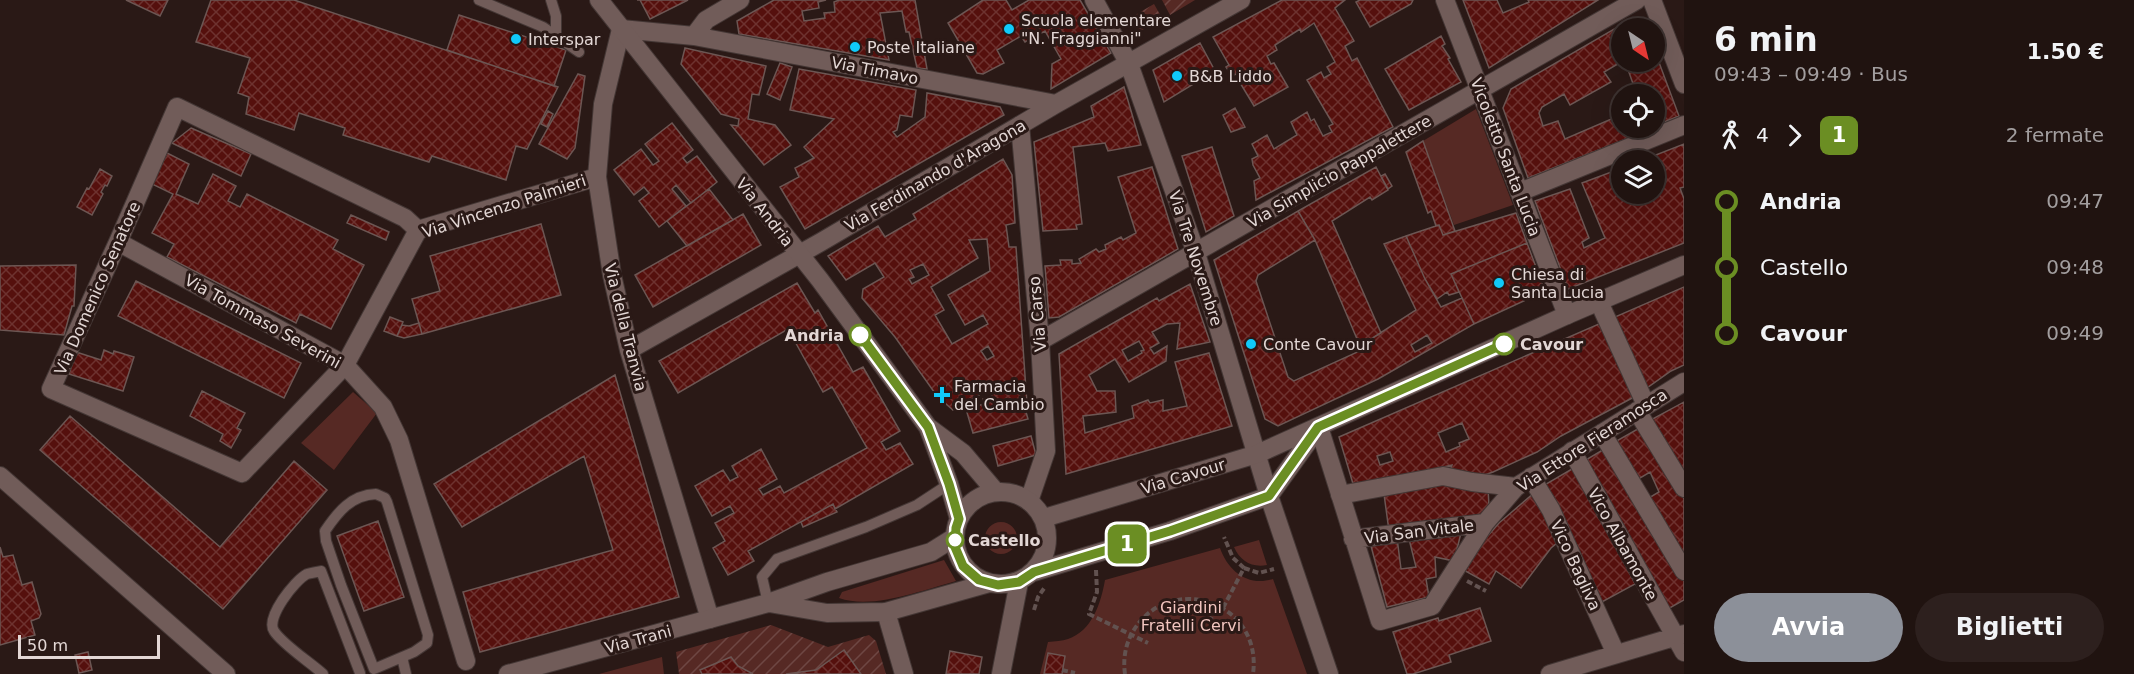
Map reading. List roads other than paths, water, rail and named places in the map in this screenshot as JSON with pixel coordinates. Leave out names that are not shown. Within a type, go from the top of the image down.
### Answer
[{"type":"street","name":"Via Andria","points":[[599,0],[799,254],[928,427],[959,519]]},
{"type":"street","points":[[694,36],[706,20],[740,0]]},
{"type":"street","name":"Via Tre Novembre","points":[[1094,0],[1129,64],[1196,253],[1269,496],[1329,674]]},
{"type":"street","name":"Via Ferdinando d'Aragona","points":[[629,350],[1241,0]]},
{"type":"street","name":"Vicoletto Santa Lucia","points":[[1445,0],[1567,315]]},
{"type":"street","name":"Via Simplicio Pappalettere","points":[[1040,341],[1637,0]]},
{"type":"street","points":[[1652,0],[1684,84]]},
{"type":"street","name":"Via Timavo","points":[[621,29],[694,36],[1056,104]]},
{"type":"street","name":"Via della Tranvia","points":[[621,29],[603,104],[597,177],[612,275],[629,350],[710,619]]},
{"type":"street","name":"Via Domenico Senatore","points":[[345,365],[242,473],[51,389],[177,107],[405,218],[418,230]]},
{"type":"street","name":"Via Carso","points":[[1020,125],[1040,341],[1046,450],[1029,501]]},
{"type":"street","points":[[1520,192],[1684,125]]},
{"type":"street","name":"Via Vincenzo Palmieri","points":[[345,365],[418,230],[597,177]]},
{"type":"street","name":"Via Tommaso Severini","points":[[118,242],[345,365],[383,407],[399,440],[466,661]]},
{"type":"street","name":"Via Cavour","points":[[1044,518],[1257,454],[1684,265]]},
{"type":"street","points":[[1599,302],[1642,408],[1684,488]]},
{"type":"street","name":"Via Ettore Fieramosca","points":[[1353,539],[1380,621],[1432,606],[1485,523],[1523,482],[1642,408],[1682,387]]},
{"type":"street","name":"Via Andria","points":[[928,427],[963,453],[996,492]]},
{"type":"street","points":[[1318,427],[1353,539]]},
{"type":"street","points":[[1001,674],[1026,577],[1045,554],[1048,542],[1047,530],[1044,518],[1029,501],[1019,495],[996,492],[974,501],[959,519],[955,537],[958,557],[963,566],[979,580],[1007,585],[1026,577],[1170,531],[1269,496],[1318,427]]},
{"type":"street","points":[[1602,432],[1684,571]]},
{"type":"street","name":"Vico Albamonte","points":[[1572,452],[1681,641]]},
{"type":"street","points":[[0,476],[226,674]]},
{"type":"street","points":[[1340,495],[1443,476],[1472,482],[1523,482]]},
{"type":"street","name":"Vico Bagliva","points":[[1523,482],[1551,510],[1616,654]]},
{"type":"street","name":"Via San Vitale","points":[[1353,539],[1485,523]]},
{"type":"street","name":"Via Trani","points":[[508,674],[768,603],[827,582],[931,552],[955,537]]},
{"type":"street","name":"Via Trani","points":[[768,603],[827,613],[886,612],[989,583]]},
{"type":"street","points":[[886,612],[904,674]]},
{"type":"street","points":[[1550,674],[1616,654],[1681,641]]},
{"type":"lane","points":[[479,0],[534,23],[556,35],[579,52]]},
{"type":"lane","points":[[552,0],[556,16],[556,35]]},
{"type":"lane","points":[[768,603],[762,577],[777,558],[866,527],[918,505],[949,484]]},
{"type":"lane","points":[[323,674],[272,630],[272,621],[290,589],[307,574],[321,571],[358,673],[374,669],[402,657],[427,643],[428,635],[385,498],[376,495],[362,496],[346,505],[325,531],[326,541],[341,585],[374,669]]},
{"type":"lane","points":[[402,657],[406,674]]},
{"type":"place","name":"Scuola elementare \"N. Fraggianni\"","points":[[1009,29]]},
{"type":"place","name":"Interspar","points":[[516,39]]},
{"type":"place","name":"Poste Italiane","points":[[855,47]]},
{"type":"place","name":"B&B Liddo","points":[[1177,76]]},
{"type":"place","name":"Chiesa di Santa Lucia","points":[[1499,283]]},
{"type":"place","name":"Andria","points":[[860,335]]},
{"type":"place","name":"Conte Cavour","points":[[1251,344]]},
{"type":"place","name":"Cavour","points":[[1504,344]]},
{"type":"place","name":"Farmacia del Cambio","points":[[942,395]]},
{"type":"place","name":"Castello","points":[[955,540]]},
{"type":"park label","name":"Giardini Fratelli Cervi","points":[[1191,616]]}]
